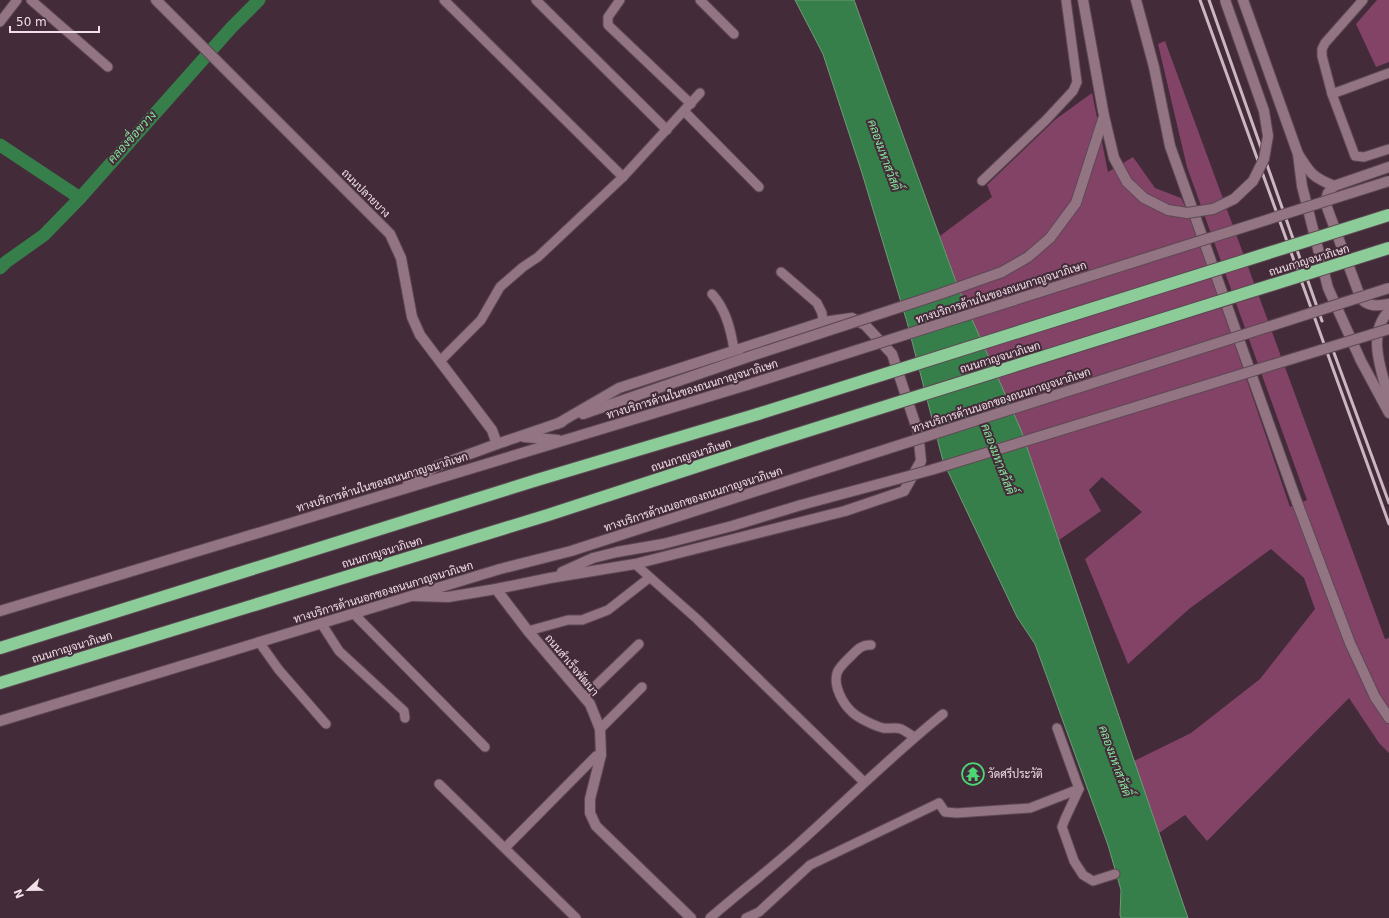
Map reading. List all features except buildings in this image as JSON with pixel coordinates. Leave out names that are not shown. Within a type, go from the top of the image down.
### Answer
[{"type":"highway","name":"ถนนกาญจนาภิเษก","points":[[0,648],[537,480],[758,414],[1389,215]]},
{"type":"highway","name":"ถนนกาญจนาภิเษก","points":[[0,683],[548,515],[769,443],[1389,248]]},
{"type":"main road","name":"ถนนปลายบาง","points":[[156,0],[390,234],[401,258],[412,317],[420,335],[492,430],[497,444]]},
{"type":"main road","points":[[1083,0],[1104,116],[1114,158],[1127,182],[1144,198],[1168,210],[1187,213],[1213,209],[1234,199],[1252,181],[1264,159],[1268,136],[1264,111],[1225,0]]},
{"type":"main road","points":[[1136,0],[1154,67],[1170,146],[1295,497],[1350,643],[1375,697],[1389,718]]},
{"type":"main road","points":[[1243,0],[1298,154],[1302,186],[1328,288],[1361,361],[1389,413]]},
{"type":"main road","points":[[388,493],[437,466],[497,444],[651,390],[1002,272],[1028,257],[1050,238],[1076,203],[1104,116]]},
{"type":"main road","points":[[1298,154],[1310,173],[1319,180],[1334,186]]},
{"type":"main road","points":[[1389,167],[1334,186],[1328,193],[1325,202],[1360,299],[1367,305],[1375,306],[1389,304]]},
{"type":"main road","name":"ทางบริการด้านในของถนนกาญจนาภิเษก","points":[[0,610],[747,385],[1389,181]]},
{"type":"main road","name":"ทางบริการด้านนอกของถนนกาญจนาภิเษก","points":[[0,721],[500,569],[571,551],[1389,288]]},
{"type":"main road","points":[[1387,314],[1378,328],[1378,360],[1389,399]]},
{"type":"main road","points":[[414,596],[448,598],[550,578],[635,564],[845,511],[904,491],[921,461],[918,432],[892,354],[865,325],[852,318],[823,322],[619,388],[557,424]]},
{"type":"main road","points":[[550,578],[594,558],[663,544],[732,526],[938,467],[1389,328]]},
{"type":"main road","points":[[520,437],[565,440]]},
{"type":"main road","name":"ถนนสำเร็จพัฒนา","points":[[496,589],[528,632],[590,704],[600,729],[601,756],[590,799],[590,813],[596,826],[691,918]]},
{"type":"street","points":[[0,22],[17,0]]},
{"type":"street","points":[[31,0],[108,67]]},
{"type":"street","points":[[444,0],[623,177]]},
{"type":"street","points":[[536,0],[666,130]]},
{"type":"street","points":[[700,0],[734,34]]},
{"type":"street","points":[[982,181],[1073,92],[1077,82],[1066,0]]},
{"type":"street","points":[[1363,0],[1325,43],[1322,49],[1322,56],[1332,94],[1355,156],[1364,157],[1389,149]]},
{"type":"street","points":[[618,1],[608,18],[608,25],[691,104]]},
{"type":"street","points":[[1332,94],[1389,73]]},
{"type":"street","points":[[440,361],[482,320],[500,287],[523,267],[538,257],[623,177],[700,93]]},
{"type":"street","points":[[684,111],[759,187]]},
{"type":"street","points":[[781,272],[817,303],[822,313],[823,322]]},
{"type":"street","points":[[712,294],[719,302],[724,312],[734,350]]},
{"type":"street","points":[[635,564],[697,619],[864,782]]},
{"type":"street","points":[[528,632],[568,620],[582,620],[608,610],[649,578]]},
{"type":"street","points":[[354,614],[485,747]]},
{"type":"street","points":[[321,624],[339,651],[404,711],[405,718]]},
{"type":"street","points":[[259,642],[279,670],[326,724]]},
{"type":"street","points":[[584,697],[639,644]]},
{"type":"street","points":[[871,645],[865,644],[856,650],[837,673],[836,684],[842,699],[847,707],[859,717],[882,728],[901,729],[915,737]]},
{"type":"street","points":[[600,729],[642,687]]},
{"type":"street","points":[[710,918],[798,844],[864,782],[943,714]]},
{"type":"street","points":[[1057,728],[1079,789],[1062,827],[1074,861],[1083,874],[1092,881],[1115,874]]},
{"type":"street","points":[[505,848],[596,756],[601,756]]},
{"type":"street","points":[[439,784],[576,918]]},
{"type":"street","points":[[746,918],[759,912],[810,865],[939,804],[945,812],[957,813],[1030,808],[1079,789]]},
{"type":"shaded area","points":[[1377,0],[1389,0],[1389,62],[1376,67],[1356,24]]},
{"type":"shaded area","points":[[1165,41],[1385,639],[1389,638],[1389,753],[1379,743],[1349,698],[1207,841],[1185,815],[1159,833],[1134,761],[1191,733],[1260,679],[1315,609],[1304,578],[1271,549],[1189,609],[1128,664],[1085,559],[1142,512],[1102,477],[1089,490],[1101,511],[1059,540],[1021,430],[959,290],[940,236],[992,197],[987,185],[1056,119],[1092,93],[1108,172],[1133,157],[1155,188],[1181,198],[1193,222],[1290,507],[1307,500],[1187,167],[1158,44]]},
{"type":"water","name":"คลองมหาสวัสดิ์","points":[[795,0],[854,0],[959,290],[1021,430],[1188,918],[1121,918],[1121,890],[1108,845],[1035,644],[1017,617],[943,461],[907,322],[862,173],[823,54]]},
{"type":"waterway","name":"คลองขื่อขวาง","points":[[0,268],[6,262],[44,235],[80,198],[231,28],[259,0]]},
{"type":"waterway","points":[[0,145],[80,198]]},
{"type":"railway","points":[[1200,0],[1389,524]]},
{"type":"railway","points":[[1209,0],[1322,321]]},
{"type":"railway","points":[[1334,353],[1389,503]]},
{"type":"place","name":"วัดศรีประวัติ","points":[[973,774]]}]
